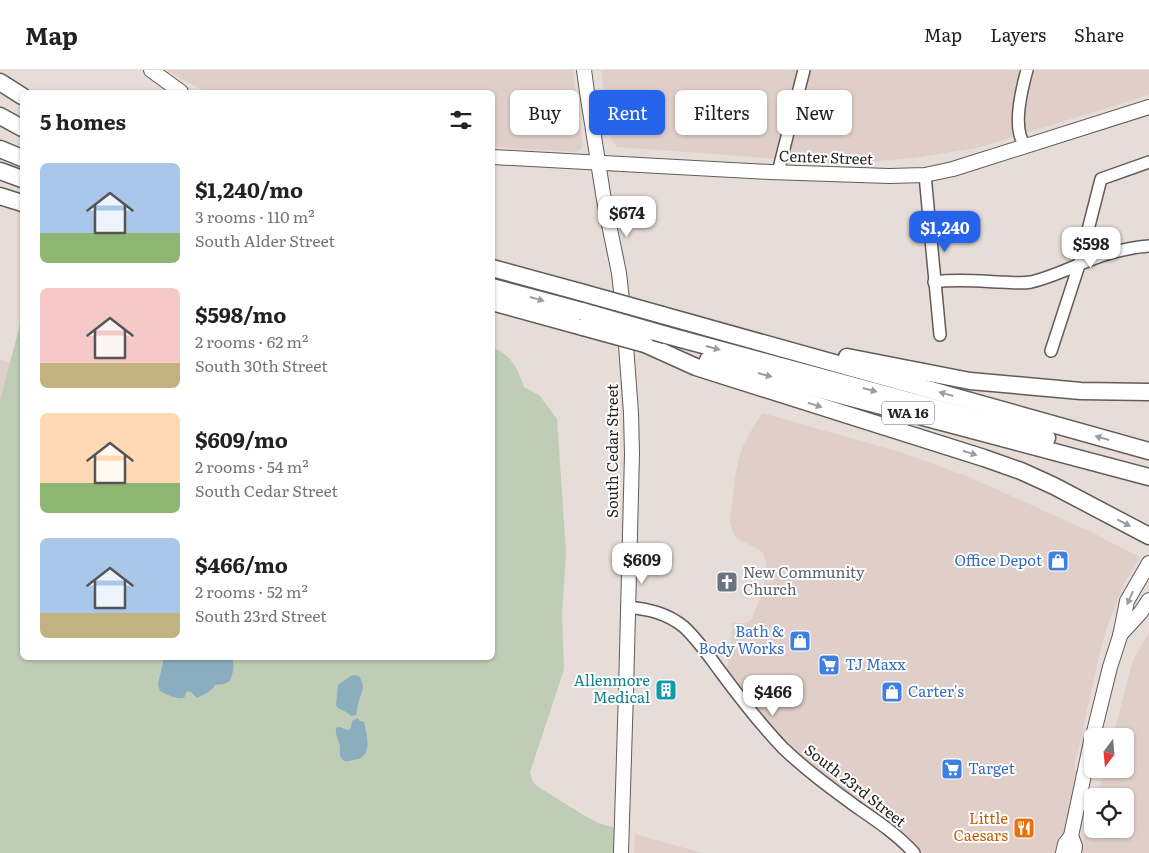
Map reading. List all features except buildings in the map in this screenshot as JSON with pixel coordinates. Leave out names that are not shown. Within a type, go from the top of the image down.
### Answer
[{"type":"highway","points":[[0,82],[20,95]]},
{"type":"highway","points":[[0,116],[20,127]]},
{"type":"highway","points":[[0,137],[20,145]]},
{"type":"highway","points":[[0,149],[20,157]]},
{"type":"highway","points":[[0,159],[20,165]]},
{"type":"highway","points":[[0,172],[20,178]]},
{"type":"highway","points":[[0,196],[20,202]]},
{"type":"highway","points":[[0,208],[20,212]]},
{"type":"highway","name":"WA 16","points":[[495,269],[1149,451]]},
{"type":"highway","points":[[495,288],[668,347],[1149,466]]},
{"type":"highway","points":[[495,303],[582,319],[645,344],[668,347],[696,367],[1022,471],[1149,536]]},
{"type":"highway","name":"WA 16","points":[[668,347],[1149,477]]},
{"type":"highway","points":[[781,348],[810,348],[970,381],[1081,391],[1149,392]]},
{"type":"main road","points":[[151,70],[178,90]]},
{"type":"main road","name":"South Cedar Street","points":[[584,70],[598,163],[619,274],[631,413],[632,454],[621,853]]},
{"type":"main road","name":"Center Street","points":[[495,157],[778,172],[889,176],[924,175],[953,169],[1149,107]]},
{"type":"main road","points":[[1095,728],[1110,667],[1120,636],[1127,601],[1149,563]]},
{"type":"main road","points":[[1120,636],[1149,600]]},
{"type":"main road","points":[[1063,853],[1065,844],[1071,836],[1084,777]]},
{"type":"main road","points":[[1071,836],[1075,846],[1074,853]]},
{"type":"street","points":[[778,172],[804,70]]},
{"type":"street","points":[[1025,146],[1019,134],[1018,112],[1027,70]]},
{"type":"street","points":[[1051,351],[1079,265],[1101,179],[1149,162]]},
{"type":"street","points":[[924,175],[940,335]]},
{"type":"street","points":[[934,282],[971,280],[1024,283],[1046,278],[1108,254],[1149,246]]},
{"type":"street","name":"South 23rd Street","points":[[627,608],[654,611],[684,627],[699,642],[745,704],[785,749],[840,795],[902,841],[914,853]]},
{"type":"shaded area","points":[[167,70],[573,70],[575,90],[510,90],[510,135],[579,135],[579,118],[583,145],[581,149],[576,152],[495,147],[495,90],[202,90]]},
{"type":"shaded area","points":[[601,70],[1149,70],[1149,95],[977,148],[914,158],[848,164],[617,147],[611,140],[610,135],[665,135],[665,90],[604,90]]},
{"type":"shaded area","points":[[0,360],[10,363],[0,400]]},
{"type":"shaded area","points":[[762,413],[903,453],[969,477],[1091,532],[1140,557],[1124,584],[1109,621],[1101,648],[1074,769],[1084,773],[1067,853],[914,853],[804,766],[726,678],[733,623],[746,623],[752,618],[765,582],[766,563],[763,553],[757,548],[737,539],[733,533],[730,521],[735,477],[740,453]]},
{"type":"shaded area","points":[[1149,632],[1149,853],[1081,853],[1084,838],[1134,838],[1134,788],[1099,788],[1102,778],[1134,778],[1134,728],[1115,728],[1133,660]]},
{"type":"shaded area","points":[[635,834],[702,853],[634,853]]},
{"type":"green space","points":[[20,325],[20,660],[495,660],[495,349],[505,354],[513,363],[524,387],[539,395],[557,419],[566,552],[562,614],[564,669],[530,773],[533,782],[537,786],[580,813],[598,823],[622,830],[621,853],[0,853],[0,400]]},
{"type":"water","points":[[164,660],[232,660],[233,669],[230,681],[215,685],[210,691],[197,698],[187,691],[184,698],[172,696],[160,691],[158,684]]},
{"type":"water","points":[[353,675],[359,676],[363,689],[356,715],[351,716],[336,705],[338,685]]},
{"type":"water","points":[[358,718],[364,722],[368,746],[364,755],[360,758],[344,761],[340,756],[336,728],[349,730],[352,721]]},
{"type":"place","name":"Office Depot","points":[[1058,561]]},
{"type":"place","name":"New Community Church","points":[[727,582]]},
{"type":"place","name":"Bath & Body Works","points":[[800,641]]},
{"type":"place","name":"TJ Maxx","points":[[829,665]]},
{"type":"place","name":"Allenmore Medical","points":[[666,690]]},
{"type":"place","name":"Carter's","points":[[892,692]]},
{"type":"place","name":"Target","points":[[952,769]]},
{"type":"place","name":"Little Caesars","points":[[1024,828]]}]
